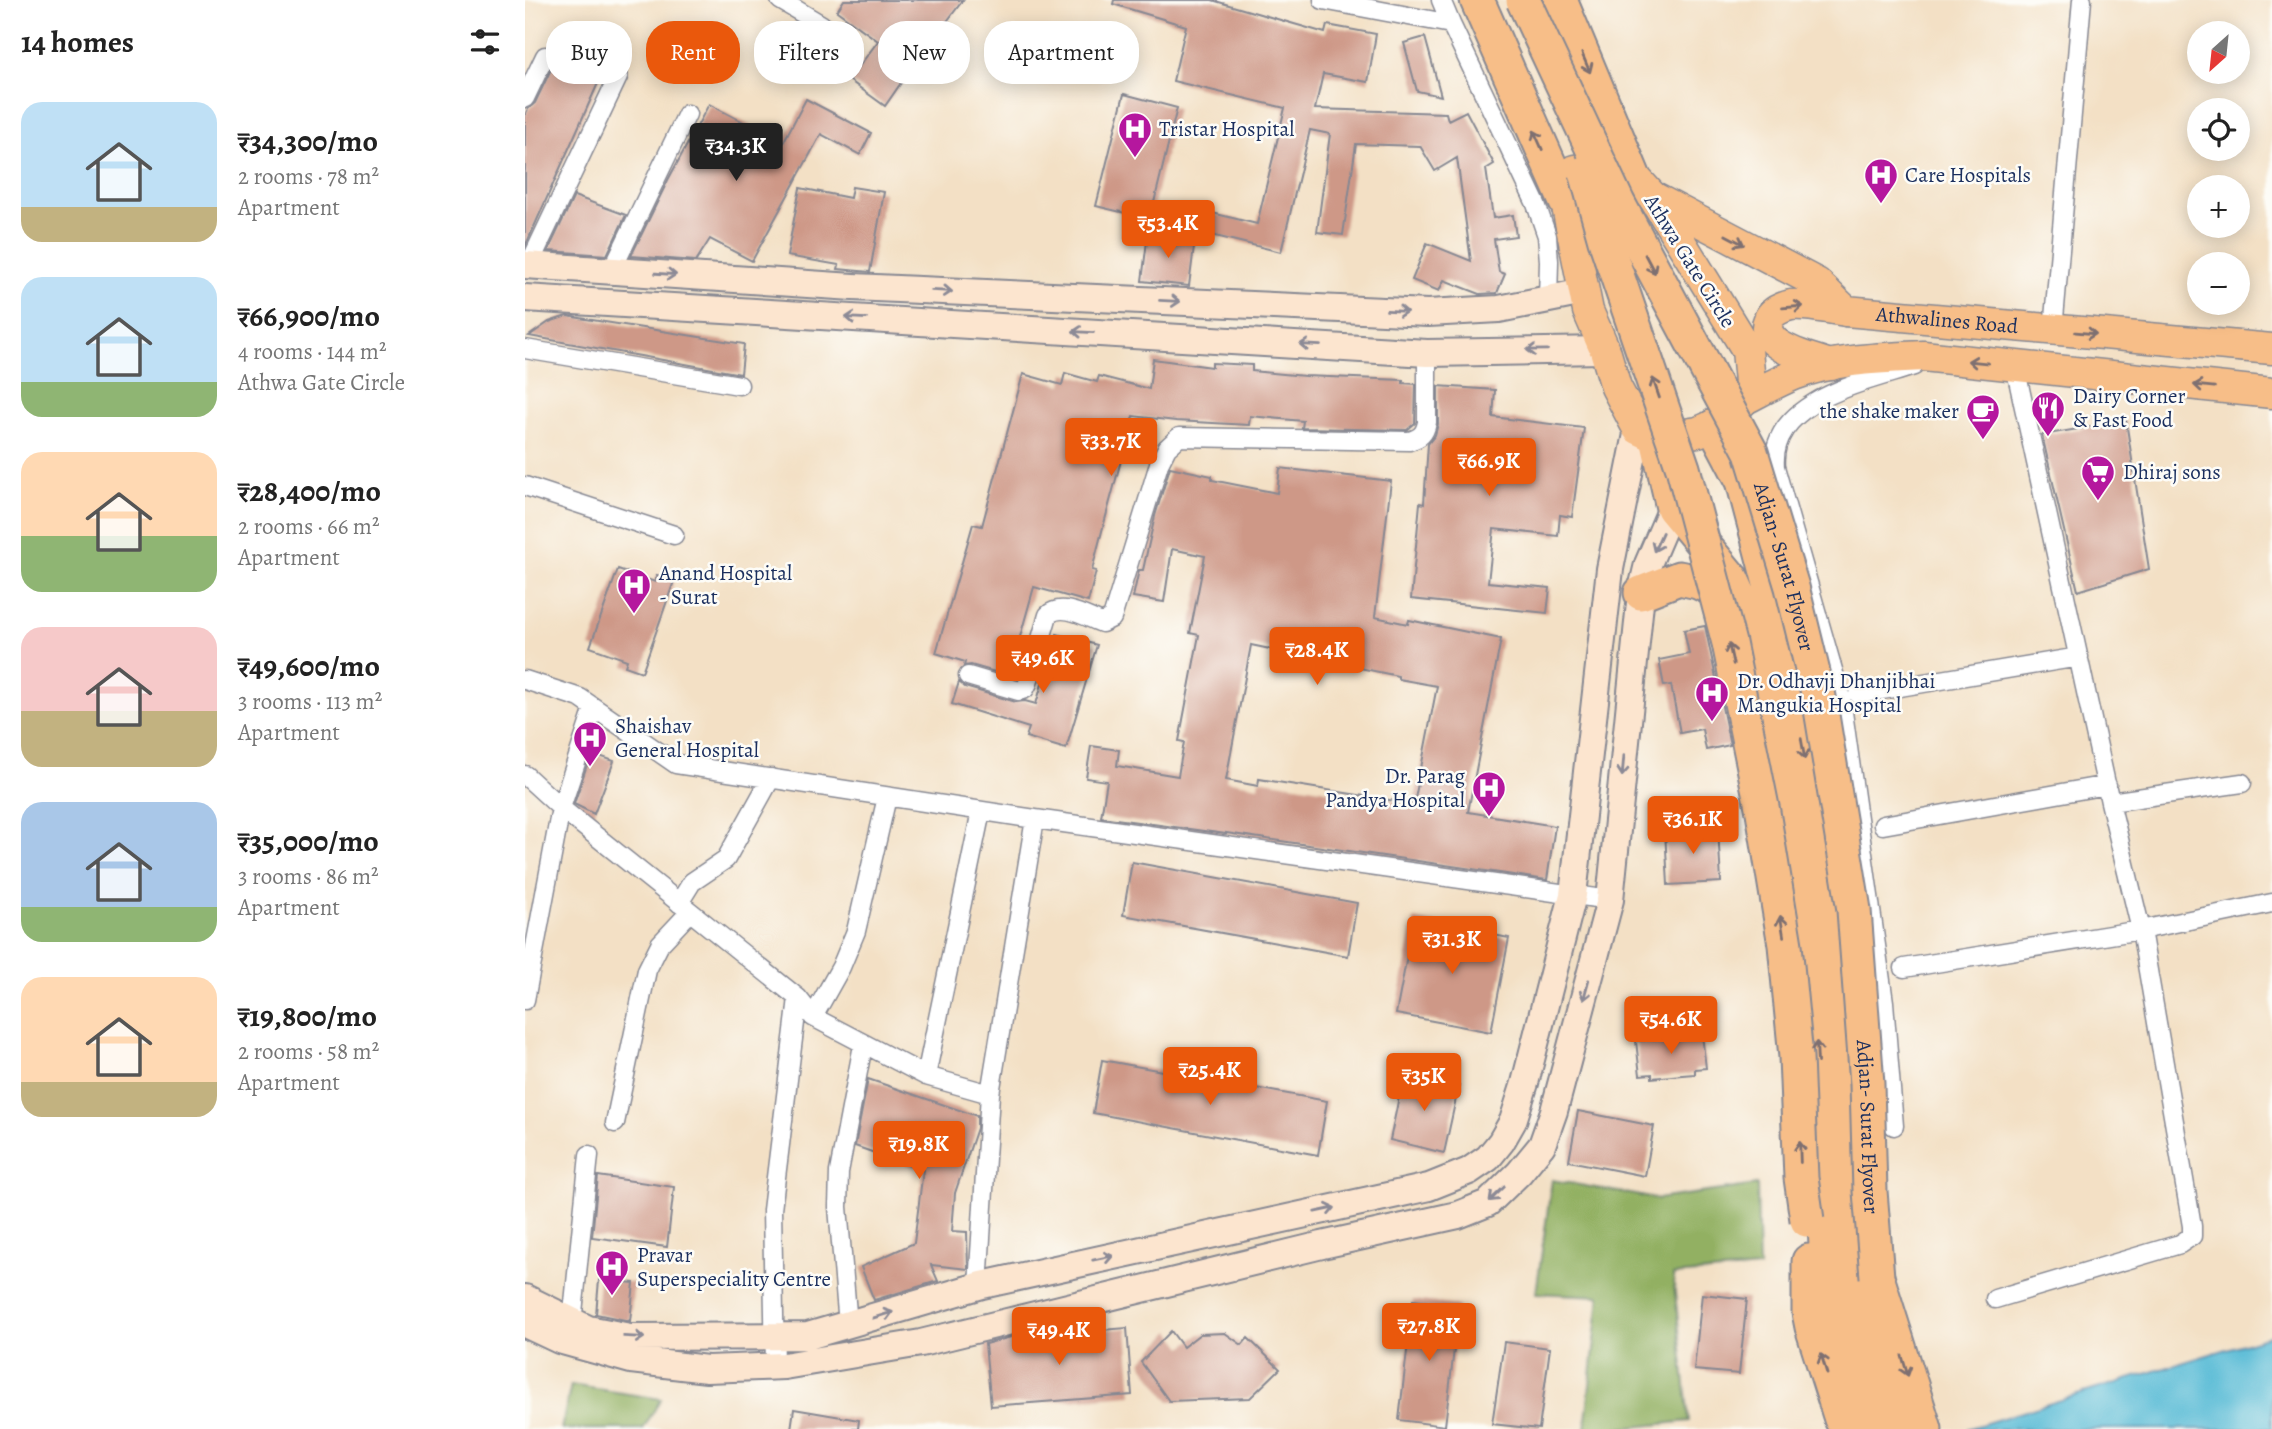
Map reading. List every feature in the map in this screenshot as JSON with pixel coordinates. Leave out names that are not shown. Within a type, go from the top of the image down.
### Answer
[{"type":"highway","points":[[1477,0],[1566,202]]},
{"type":"highway","points":[[1510,0],[1582,160],[1605,240],[1683,468],[1729,643],[1763,812],[1785,945],[1796,1057],[1801,1178],[1807,1220],[1809,1312],[1845,1429]]},
{"type":"highway","name":"Adjan- Surat Flyover","points":[[1523,0],[1612,192],[1751,452],[1792,587],[1819,697],[1854,910],[1868,1097],[1870,1191],[1877,1277],[1924,1429]]},
{"type":"highway","points":[[1560,0],[1643,186]]},
{"type":"highway","points":[[1706,429],[1743,481],[1784,637],[1818,832],[1838,919],[1856,1286],[1848,1305],[1868,1429]]},
{"type":"highway","points":[[1647,433],[1673,508],[1732,579],[1750,619],[1762,664],[1796,844],[1812,954],[1828,1287],[1848,1305],[1898,1429]]},
{"type":"highway","points":[[1641,593],[1679,578],[1698,582],[1734,598],[1750,619]]},
{"type":"main road","name":"Athwa Gate Circle","points":[[1647,433],[1616,387],[1605,351],[1588,311],[1566,202],[1574,170],[1614,164],[1643,186],[1747,350],[1749,382],[1745,399]]},
{"type":"main road","name":"Athwalines Road","points":[[1643,186],[1817,283],[1846,311],[2272,349]]},
{"type":"main road","points":[[1831,365],[1795,354],[1769,338],[1766,330],[1769,317],[1777,310],[1793,305],[1846,311]]},
{"type":"main road","name":"Athwalines Road","points":[[1745,399],[1794,375],[1831,365],[1874,358],[1923,356],[2272,393]]},
{"type":"main road","points":[[1647,433],[1706,429],[1723,421],[1745,399]]},
{"type":"street","points":[[780,0],[815,21]]},
{"type":"street","points":[[1323,0],[1451,24]]},
{"type":"street","points":[[1441,0],[1547,236],[1548,300]]},
{"type":"street","points":[[2053,330],[2082,0]]},
{"type":"street","points":[[525,98],[545,55]]},
{"type":"street","points":[[615,84],[527,265],[853,287],[1428,313],[1500,309],[1584,292]]},
{"type":"street","points":[[612,270],[687,114]]},
{"type":"street","points":[[525,298],[1427,352],[1605,351]]},
{"type":"street","points":[[525,349],[739,385]]},
{"type":"street","points":[[968,676],[1019,691],[1025,689],[1048,615],[1054,610],[1064,609],[1102,623],[1112,618],[1159,464],[1167,448],[1179,437],[1409,441],[1419,438],[1425,431],[1427,422],[1427,352]]},
{"type":"street","points":[[1894,1126],[1884,1002],[1841,698],[1775,467],[1774,452],[1780,435],[1800,411],[1827,395],[1938,358]]},
{"type":"street","points":[[1995,1299],[2181,1244],[2192,1236],[2141,930],[2108,794],[2015,366]]},
{"type":"street","points":[[525,1324],[559,1340],[631,1360],[707,1369],[775,1366],[921,1343],[1308,1248],[1458,1215],[1488,1203],[1519,1173],[1542,1145],[1554,1111],[1610,901],[1641,593],[1648,564],[1706,429]]},
{"type":"street","points":[[525,1298],[588,1329],[630,1337],[808,1336],[978,1286],[1429,1187],[1469,1171],[1488,1158],[1513,1121],[1573,895],[1610,569],[1647,433]]},
{"type":"street","points":[[525,485],[674,535]]},
{"type":"street","points":[[1858,694],[2079,657]]},
{"type":"street","points":[[525,680],[580,698],[676,764],[1035,820],[1610,901]]},
{"type":"street","points":[[525,1000],[561,808],[594,708]]},
{"type":"street","points":[[525,775],[561,808],[798,999],[813,1017],[926,1076],[990,1094]]},
{"type":"street","points":[[615,1123],[647,970],[684,907],[692,882],[726,859],[771,778]]},
{"type":"street","points":[[1882,825],[2108,794],[2242,783]]},
{"type":"street","points":[[813,1017],[841,967],[856,931],[887,797]]},
{"type":"street","points":[[926,1076],[981,811]]},
{"type":"street","points":[[978,1286],[990,1094],[1035,820]]},
{"type":"street","points":[[1904,968],[2141,930],[2272,903]]},
{"type":"street","points":[[775,1366],[772,1210],[798,999]]},
{"type":"street","points":[[848,1325],[838,1207],[839,1172],[863,1045]]},
{"type":"street","points":[[572,1323],[589,1155]]},
{"type":"green space","points":[[1552,1180],[1657,1199],[1757,1185],[1759,1268],[1673,1275],[1689,1421],[1614,1429],[1585,1429],[1600,1296],[1536,1293]]},
{"type":"green space","points":[[571,1385],[661,1399],[643,1429],[561,1429]]},
{"type":"water","points":[[2272,1335],[2272,1429],[1967,1429]]},
{"type":"building","points":[[844,0],[963,0],[947,21],[878,21],[878,41],[864,31],[864,21],[851,21],[837,11]]},
{"type":"building","points":[[1114,0],[1212,0],[1325,33],[1327,25],[1376,34],[1368,82],[1323,74],[1315,109],[1446,113],[1448,120],[1466,111],[1494,164],[1486,169],[1493,218],[1513,215],[1516,236],[1494,239],[1499,272],[1505,274],[1497,293],[1480,294],[1444,280],[1439,291],[1412,280],[1427,243],[1471,261],[1457,158],[1435,171],[1420,146],[1356,144],[1343,235],[1317,232],[1330,134],[1310,130],[1281,252],[1195,231],[1200,210],[1257,224],[1285,108],[1173,81],[1186,26],[1113,4]]},
{"type":"building","points":[[1425,37],[1441,96],[1417,91],[1404,43]]},
{"type":"building","points":[[878,41],[878,84],[900,84],[885,106],[855,84],[864,84],[864,60]]},
{"type":"building","points":[[546,80],[546,84],[598,84],[525,247],[525,115],[535,103]]},
{"type":"building","points":[[1124,94],[1177,108],[1150,219],[1096,206]]},
{"type":"building","points":[[806,99],[871,133],[860,155],[821,134],[752,261],[710,239],[696,261],[631,256],[709,104],[783,143]]},
{"type":"building","points":[[852,187],[884,192],[870,272],[838,269],[839,265],[787,256],[800,188],[850,198]]},
{"type":"building","points":[[574,196],[626,215],[607,255],[548,251]]},
{"type":"building","points":[[1148,233],[1195,239],[1189,286],[1142,281]]},
{"type":"building","points":[[567,316],[744,344],[741,374],[529,336],[549,322]]},
{"type":"building","points":[[1153,359],[1212,367],[1212,363],[1252,365],[1252,371],[1305,376],[1403,380],[1403,383],[1416,384],[1415,423],[1407,430],[1302,428],[1303,421],[1250,416],[1249,425],[1133,416],[1092,570],[1096,571],[1088,602],[1034,587],[1009,676],[971,665],[964,666],[965,662],[936,653],[973,524],[982,526],[1023,374],[1062,385],[1065,373],[1097,382],[1099,376],[1149,389]]},
{"type":"building","points":[[1438,386],[1495,390],[1493,417],[1584,428],[1572,517],[1560,515],[1558,536],[1494,529],[1488,582],[1550,588],[1547,613],[1411,599],[1420,503],[1424,504],[1428,444],[1435,435],[1438,424]]},
{"type":"building","name":"Dhiraj sons","points":[[2126,421],[2149,569],[2078,591],[2042,435]]},
{"type":"building","points":[[1170,467],[1212,476],[1212,480],[1277,493],[1280,468],[1391,481],[1375,617],[1408,624],[1409,620],[1501,639],[1468,812],[1555,826],[1547,880],[1101,817],[1107,781],[1086,778],[1091,746],[1119,750],[1117,766],[1178,776],[1184,742],[1179,741],[1199,635],[1190,633],[1205,556],[1172,549],[1164,602],[1133,597],[1139,570],[1143,570]],"holes":[[[1251,645],[1398,676],[1398,679],[1437,686],[1414,804],[1259,779],[1258,786],[1226,780]]]},
{"type":"building","points":[[618,569],[655,582],[657,575],[674,581],[642,672],[625,666],[627,660],[590,647]]},
{"type":"building","points":[[1705,626],[1730,745],[1706,750],[1702,729],[1680,733],[1671,685],[1664,686],[1659,660],[1689,654],[1684,630]]},
{"type":"building","points":[[1057,634],[1097,645],[1066,749],[1026,737],[1029,728],[952,704],[959,682],[965,687],[1016,702],[1036,704]]},
{"type":"building","points":[[591,753],[614,761],[594,814],[574,804]]},
{"type":"building","points":[[1718,828],[1721,882],[1668,885],[1665,831]]},
{"type":"building","points":[[1132,862],[1357,903],[1348,956],[1123,915]]},
{"type":"building","points":[[1414,919],[1509,938],[1491,1032],[1396,1014]]},
{"type":"building","points":[[1702,1035],[1706,1068],[1695,1069],[1695,1074],[1652,1078],[1652,1074],[1640,1075],[1636,1041]]},
{"type":"building","points":[[1102,1060],[1327,1101],[1318,1155],[1093,1113]]},
{"type":"building","points":[[1404,1073],[1459,1085],[1444,1153],[1390,1140]]},
{"type":"building","points":[[868,1079],[977,1116],[977,1128],[955,1193],[952,1231],[967,1232],[968,1269],[931,1265],[938,1281],[874,1300],[861,1267],[914,1243],[923,1170],[855,1146]]},
{"type":"building","points":[[1578,1111],[1654,1126],[1645,1176],[1569,1161]]},
{"type":"building","points":[[598,1176],[674,1187],[667,1247],[592,1237]]},
{"type":"building","points":[[599,1280],[634,1283],[630,1321],[596,1314]]},
{"type":"building","points":[[1702,1294],[1747,1299],[1739,1374],[1694,1370]]},
{"type":"building","points":[[1413,1300],[1459,1306],[1445,1426],[1399,1420]]},
{"type":"building","points":[[1127,1328],[1132,1395],[991,1406],[985,1344],[1011,1337]]},
{"type":"building","points":[[1171,1331],[1183,1347],[1200,1334],[1225,1333],[1242,1345],[1248,1338],[1280,1369],[1250,1398],[1169,1401],[1141,1362]]},
{"type":"building","points":[[1504,1342],[1550,1348],[1539,1429],[1492,1424]]},
{"type":"building","points":[[794,1409],[859,1420],[858,1429],[791,1429]]},
{"type":"place","name":"Tristar Hospital","points":[[1135,159]]},
{"type":"place","name":"Care Hospitals","points":[[1881,205]]},
{"type":"place","name":"Dairy Corner & Fast Food","points":[[2048,438]]},
{"type":"place","name":"the shake maker","points":[[1983,441]]},
{"type":"place","name":"Dhiraj sons","points":[[2098,502]]},
{"type":"place","name":"Anand Hospital - Surat","points":[[634,615]]},
{"type":"place","name":"Dr. Odhavji Dhanjibhai Mangukia Hospital","points":[[1712,723]]},
{"type":"place","name":"Shaishav General Hospital","points":[[590,768]]},
{"type":"place","name":"Dr. Parag Pandya Hospital","points":[[1489,818]]},
{"type":"place","name":"Pravar Superspeciality Centre","points":[[612,1297]]}]
